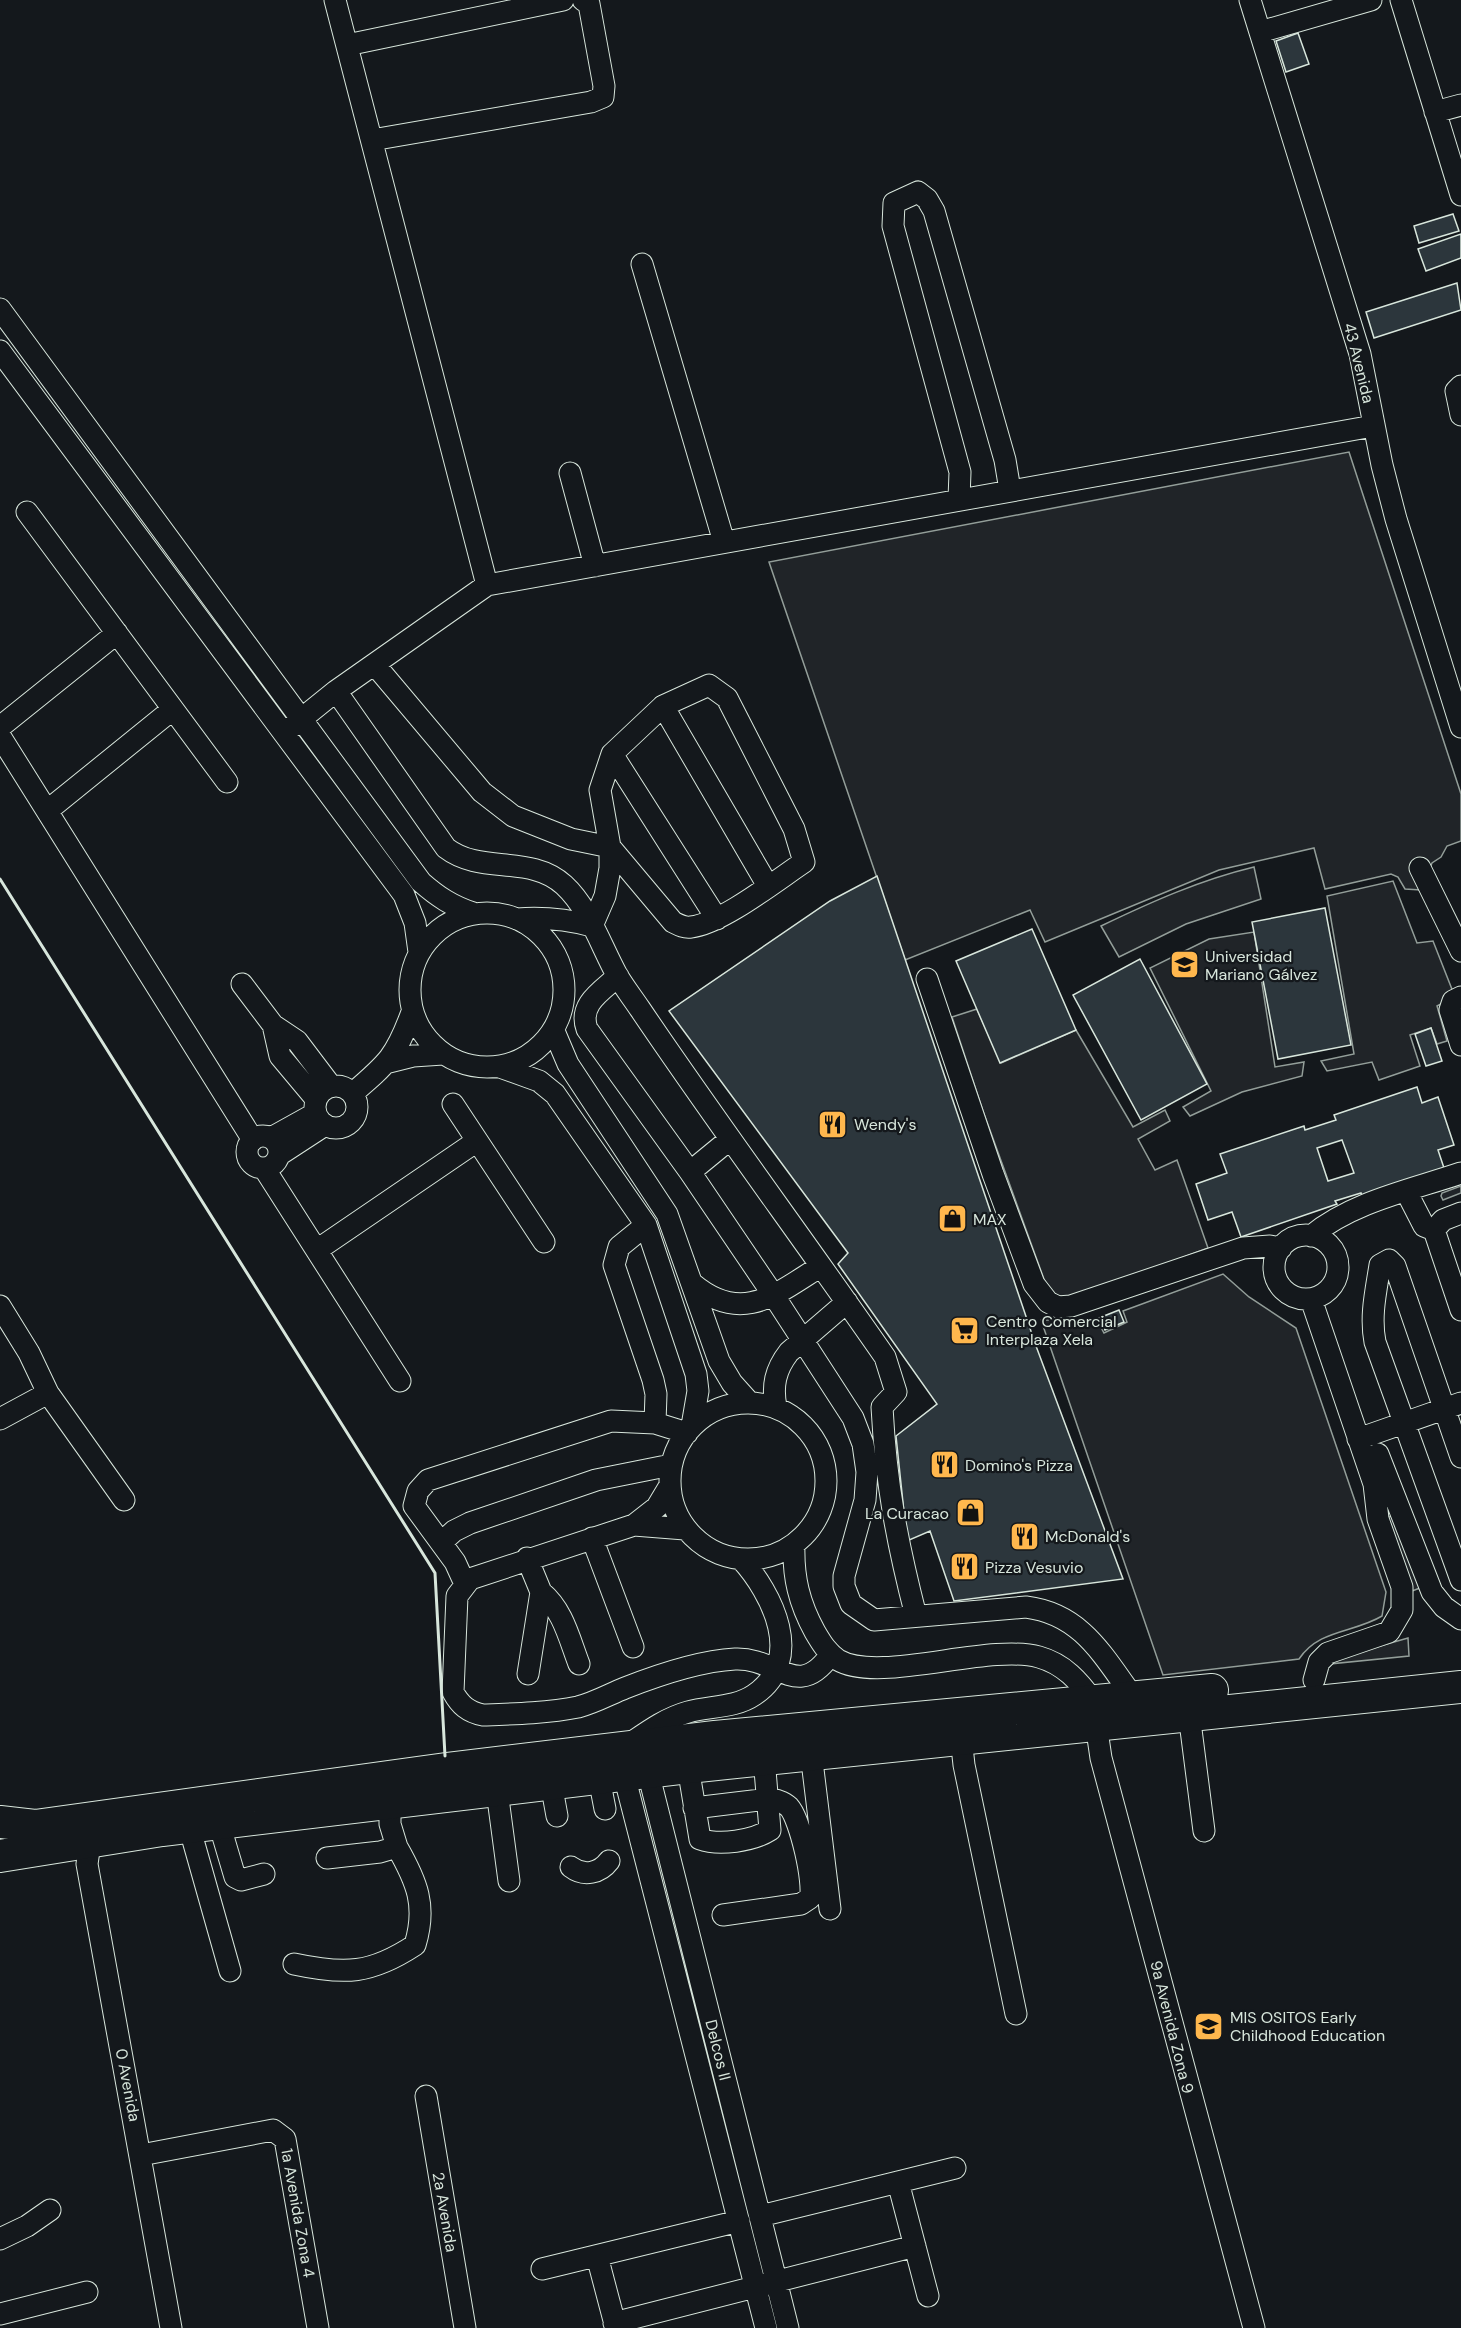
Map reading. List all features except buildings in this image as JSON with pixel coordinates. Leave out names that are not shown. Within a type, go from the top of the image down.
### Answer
[{"type":"highway","points":[[0,1822],[35,1826],[446,1769],[688,1767],[961,1737],[1096,1713],[1134,1698],[1461,1666]]},
{"type":"highway","points":[[1,1857],[189,1826],[551,1783],[623,1768],[727,1736],[1096,1713],[1189,1714],[1461,1687]]},
{"type":"street","points":[[335,0],[487,585]]},
{"type":"street","points":[[347,45],[563,0]]},
{"type":"street","points":[[372,140],[591,102],[603,97],[604,86],[592,15],[589,4],[583,0]]},
{"type":"street","name":"43 Avenida","points":[[1250,0],[1360,354],[1373,426],[1396,519],[1461,727]]},
{"type":"street","points":[[1260,32],[1371,0]]},
{"type":"street","points":[[1401,0],[1461,195]]},
{"type":"street","points":[[1435,112],[1461,105]]},
{"type":"street","points":[[959,499],[960,472],[893,226],[894,203],[918,192],[927,199],[934,211],[1005,460],[1010,490]]},
{"type":"street","points":[[642,264],[724,542]]},
{"type":"street","points":[[0,309],[421,882],[436,896],[473,913]]},
{"type":"street","points":[[0,351],[404,895],[414,923],[419,952]]},
{"type":"street","points":[[1461,386],[1456,390],[1455,398],[1461,415]]},
{"type":"street","points":[[284,733],[336,692],[487,585],[1373,426]]},
{"type":"street","points":[[570,473],[595,566]]},
{"type":"street","points":[[27,512],[227,782]]},
{"type":"street","points":[[0,727],[117,633]]},
{"type":"street","points":[[375,664],[483,792],[513,816],[571,839],[610,847],[673,922],[683,927],[692,927],[717,918],[804,862],[794,829],[727,698],[709,685],[663,706],[612,754],[600,790],[610,847],[610,868],[605,896],[592,926]]},
{"type":"street","points":[[336,692],[446,848],[465,859],[532,867],[549,875],[576,898],[618,976],[729,1140],[885,1357],[896,1392],[882,1407],[885,1474],[896,1537],[916,1616]]},
{"type":"street","points":[[663,706],[768,886]]},
{"type":"street","points":[[47,811],[173,709]]},
{"type":"street","points":[[0,736],[267,1150],[317,1250],[400,1381]]},
{"type":"street","points":[[612,754],[717,918]]},
{"type":"street","points":[[1420,868],[1461,951]]},
{"type":"street","points":[[500,1067],[531,1055],[554,1031],[565,1003],[564,973],[552,946],[531,925],[503,913],[473,913],[452,920],[442,927],[433,934],[419,952],[409,981],[412,1012],[424,1036],[443,1054],[470,1066],[500,1067],[539,1081],[555,1094],[646,1225],[696,1374],[698,1391],[689,1430]]},
{"type":"street","points":[[517,919],[559,918],[592,926]]},
{"type":"street","points":[[618,976],[588,1003],[585,1024],[774,1296],[853,1418],[863,1444],[867,1472],[865,1500],[844,1576],[846,1595],[857,1611],[874,1620],[1026,1607],[1059,1615],[1086,1635],[1134,1698]]},
{"type":"street","points":[[927,979],[1006,1212],[1034,1284],[1048,1302],[1058,1307],[1071,1306],[1243,1248],[1270,1245],[1281,1248]]},
{"type":"street","points":[[242,984],[273,1025],[280,1056],[322,1106],[339,1128],[352,1121],[358,1107],[353,1093],[339,1086],[322,1106],[267,1150]]},
{"type":"street","points":[[1461,997],[1453,1001],[1450,1010],[1461,1046]]},
{"type":"street","points":[[353,1093],[389,1062],[402,1040],[412,1012]]},
{"type":"street","points":[[554,1031],[568,1064],[667,1214],[719,1361],[732,1383],[749,1402]]},
{"type":"street","points":[[389,1062],[413,1056],[443,1054]]},
{"type":"street","points":[[453,1104],[544,1242]]},
{"type":"street","points":[[690,1172],[729,1140]]},
{"type":"street","points":[[317,1250],[477,1141]]},
{"type":"street","points":[[1311,1236],[1326,1223],[1346,1212],[1461,1173]]},
{"type":"street","points":[[1406,1191],[1424,1226],[1434,1230],[1461,1310]]},
{"type":"street","points":[[1434,1230],[1443,1220],[1461,1213]]},
{"type":"street","points":[[646,1225],[619,1247],[614,1264],[656,1394],[655,1423]]},
{"type":"street","points":[[1311,1236],[1328,1244],[1338,1262],[1335,1281],[1316,1297],[1301,1299],[1282,1288],[1274,1269],[1281,1248],[1294,1238],[1311,1236]]},
{"type":"street","points":[[1461,1457],[1453,1406],[1395,1266],[1389,1260],[1385,1261],[1380,1265],[1372,1324],[1375,1342],[1461,1580]]},
{"type":"street","points":[[693,1284],[717,1300],[731,1304],[761,1302],[821,1266]]},
{"type":"street","points":[[1316,1297],[1364,1437],[1432,1592],[1444,1607],[1461,1619]]},
{"type":"street","points":[[776,1407],[774,1384],[776,1372],[789,1352],[847,1302]]},
{"type":"street","points":[[0,1306],[29,1353],[48,1393],[124,1500]]},
{"type":"street","points":[[0,1419],[48,1393]]},
{"type":"street","points":[[749,1402],[776,1407],[800,1422],[818,1444],[826,1470],[825,1498],[814,1524],[794,1545],[769,1557],[741,1559],[710,1550],[685,1529],[674,1509],[669,1487],[671,1465],[679,1444],[689,1430],[718,1409],[749,1402]]},
{"type":"street","points":[[1364,1437],[1453,1406]]},
{"type":"street","points":[[465,1584],[442,1542],[414,1506],[418,1491],[428,1480],[611,1421],[655,1423],[689,1430]]},
{"type":"street","points":[[1314,1680],[1319,1662],[1328,1653],[1389,1632],[1402,1610],[1402,1587],[1378,1519],[1374,1484],[1364,1437]]},
{"type":"street","points":[[442,1542],[454,1531],[481,1519],[597,1480],[671,1465]]},
{"type":"street","points":[[669,1487],[657,1507],[634,1525],[477,1575],[465,1584],[457,1596],[453,1692],[462,1705],[475,1714],[579,1707],[676,1672],[734,1659],[766,1663],[785,1676],[807,1677],[823,1666],[831,1654]]},
{"type":"street","points":[[634,1525],[685,1529]]},
{"type":"street","points":[[592,1538],[633,1647]]},
{"type":"street","points":[[794,1545],[794,1570],[798,1595],[823,1647],[850,1665],[866,1667],[1015,1654],[1037,1656],[1062,1667],[1079,1681],[1096,1713]]},
{"type":"street","points":[[527,1558],[541,1592],[555,1604],[560,1613],[579,1664]]},
{"type":"street","points":[[605,1809],[623,1768],[673,1717],[740,1702],[765,1686],[775,1670],[781,1639],[771,1601],[758,1578],[741,1559]]},
{"type":"street","points":[[528,1674],[541,1592]]},
{"type":"street","name":"9a Avenida Zona 9","points":[[1096,1713],[1101,1758],[1254,2328]]},
{"type":"street","points":[[1189,1714],[1204,1830]]},
{"type":"street","points":[[961,1737],[964,1764],[1016,2014]]},
{"type":"street","points":[[811,1753],[830,1909]]},
{"type":"street","points":[[688,1767],[693,1808],[700,1839],[708,1842],[736,1840],[759,1837],[770,1830],[764,1758]]},
{"type":"street","name":"Delcos II","points":[[623,1768],[760,2216],[788,2328]]},
{"type":"street","name":"Delcos II","points":[[623,1768],[766,2328]]},
{"type":"street","points":[[551,1783],[557,1816]]},
{"type":"street","points":[[498,1791],[509,1881]]},
{"type":"street","points":[[693,1808],[768,1799],[780,1801],[789,1807],[795,1816],[812,1887],[810,1898],[801,1904],[723,1915]]},
{"type":"street","points":[[294,1964],[330,1972],[361,1970],[388,1963],[416,1945],[422,1923],[420,1899],[410,1869],[397,1847],[390,1824],[390,1803]]},
{"type":"street","points":[[219,1823],[235,1877],[242,1880],[264,1874]]},
{"type":"street","points":[[189,1826],[193,1847],[230,1971]]},
{"type":"street","name":"0 Avenida","points":[[90,1843],[87,1864],[171,2328]]},
{"type":"street","points":[[327,1858],[381,1852],[397,1847]]},
{"type":"street","points":[[572,1867],[584,1873],[599,1870],[609,1861]]},
{"type":"street","name":"2a Avenida","points":[[426,2096],[465,2328]]},
{"type":"street","name":"1a Avenida Zona 4","points":[[141,2155],[273,2130],[280,2133],[285,2139],[318,2328]]},
{"type":"street","points":[[760,2216],[955,2168]]},
{"type":"street","points":[[898,2182],[928,2296]]},
{"type":"street","points":[[0,2239],[27,2226],[51,2210]]},
{"type":"street","points":[[542,2270],[739,2221]]},
{"type":"street","points":[[597,2256],[615,2325],[915,2246]]},
{"type":"street","points":[[0,2314],[87,2292]]},
{"type":"shaded area","points":[[1349,452],[1461,794],[1461,841],[1447,846],[1441,857],[1432,863],[1421,890],[1405,889],[1398,877],[1391,874],[1325,889],[1314,848],[1219,870],[1045,942],[1030,910],[905,960],[769,562]]},
{"type":"shaded area","points":[[1254,867],[1261,899],[1186,924],[1119,957],[1101,926],[1176,892]]},
{"type":"shaded area","points":[[1393,881],[1417,943],[1433,941],[1455,997],[1437,1006],[1447,1041],[1437,1044],[1431,1028],[1410,1035],[1420,1066],[1379,1080],[1372,1062],[1327,1071],[1321,1061],[1354,1054],[1327,896]]},
{"type":"shaded area","points":[[1254,932],[1275,1067],[1304,1062],[1302,1076],[1242,1092],[1190,1116],[1183,1107],[1211,1091],[1150,968],[1209,939]]},
{"type":"shaded area","points":[[977,1009],[1001,1063],[1076,1030],[1133,1127],[1165,1110],[1170,1121],[1138,1139],[1155,1170],[1177,1160],[1208,1248],[1083,1295],[1062,1299],[1049,1293],[983,1111],[952,1017]]},
{"type":"shaded area","points":[[1461,1186],[1461,1193],[1443,1200],[1442,1193]]},
{"type":"shaded area","points":[[1223,1274],[1249,1297],[1296,1328],[1386,1592],[1382,1616],[1316,1642],[1299,1659],[1163,1675],[1041,1320],[1097,1320],[1104,1333],[1127,1322],[1123,1311]]},
{"type":"shaded area","points":[[1394,1515],[1420,1588],[1412,1591],[1386,1518]]},
{"type":"shaded area","points":[[1408,1638],[1409,1656],[1329,1664],[1331,1660]]},
{"type":"wall","points":[[0,879],[435,1573],[445,1756]]},
{"type":"place","name":"Universidad Mariano Gálvez","points":[[1184,965]]},
{"type":"place","name":"Wendy's","points":[[833,1124]]},
{"type":"place","name":"MAX","points":[[952,1219]]},
{"type":"place","name":"Centro Comercial Interplaza Xela","points":[[965,1330]]},
{"type":"place","name":"Domino's Pizza","points":[[944,1465]]},
{"type":"place","name":"La Curacao","points":[[970,1513]]},
{"type":"place","name":"McDonald's","points":[[1024,1536]]},
{"type":"place","name":"Pizza Vesuvio","points":[[964,1567]]},
{"type":"place","name":"MIS OSITOS Early Childhood Education","points":[[1209,2026]]}]
